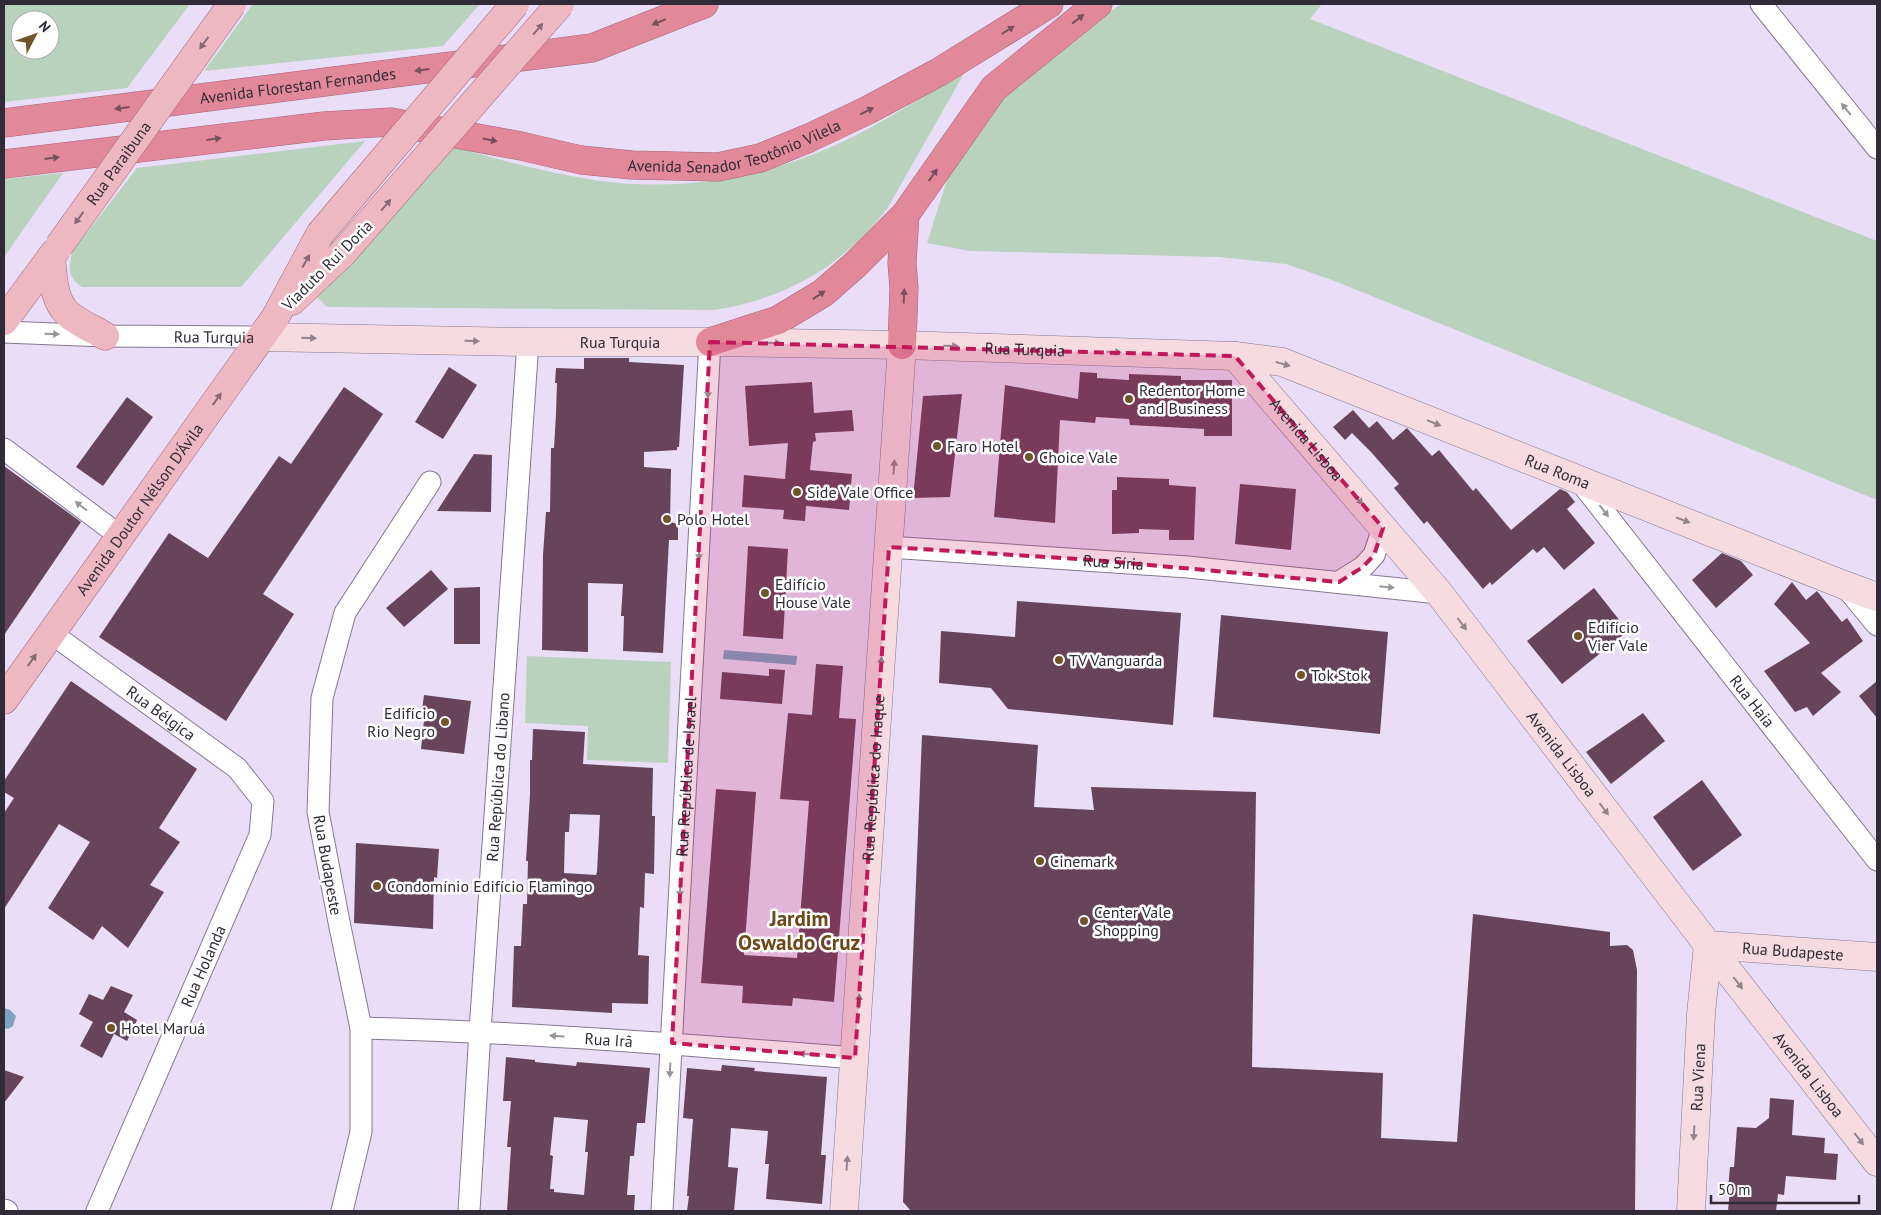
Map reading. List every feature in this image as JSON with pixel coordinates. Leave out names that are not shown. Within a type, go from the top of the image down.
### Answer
[{"type":"highway","name":"Avenida Florestan Fernandes","points":[[4,123],[592,48],[704,4]]},
{"type":"highway","name":"Avenida Senador Teotônio Vilela","points":[[4,164],[324,126],[391,122],[522,146],[581,160],[632,165],[718,167],[760,158],[809,138],[868,110],[939,72],[1050,4]]},
{"type":"highway","points":[[710,342],[778,320],[823,293],[869,252],[905,215],[994,88],[1098,4]]},
{"type":"highway","points":[[902,345],[904,288],[902,263],[905,215]]},
{"type":"main road","name":"Rua Paraibuna","points":[[4,321],[232,4]]},
{"type":"main road","name":"Viaduto Rui Doria","points":[[268,328],[320,234],[515,4]]},
{"type":"main road","name":"Viaduto Rui Doria","points":[[268,328],[342,254],[560,4]]},
{"type":"main road","points":[[55,252],[53,280],[57,297],[67,313],[105,336]]},
{"type":"main road","name":"Rua Turquia","points":[[268,328],[528,342],[902,345],[1235,356]]},
{"type":"main road","name":"Avenida Doutor Nélson D'Ávila","points":[[4,700],[268,328]]},
{"type":"main road","name":"Rua República do Iraque","points":[[844,1211],[902,345]]},
{"type":"main road","name":"Rua Roma","points":[[1235,356],[1282,362],[1877,597]]},
{"type":"main road","name":"Avenida Lisboa","points":[[1235,356],[1439,593],[1708,945],[1877,1162]]},
{"type":"main road","name":"Rua Budapeste","points":[[1708,945],[1877,957]]},
{"type":"main road","name":"Rua Viena","points":[[1690,1211],[1701,1014],[1708,945]]},
{"type":"street","points":[[1761,4],[1877,147]]},
{"type":"street","name":"Rua Turquia","points":[[4,332],[105,336],[268,328]]},
{"type":"street","name":"Rua República do Libano","points":[[469,1211],[528,342]]},
{"type":"street","name":"Rua República de Israel","points":[[662,1211],[710,342]]},
{"type":"street","points":[[4,449],[120,536]]},
{"type":"street","name":"Rua Haia","points":[[1579,480],[1877,860]]},
{"type":"street","name":"Rua Budapeste","points":[[342,1211],[361,1132],[361,1028],[318,812],[322,698],[345,613],[430,482]]},
{"type":"street","points":[[1629,543],[1627,528],[1632,516],[1645,505]]},
{"type":"street","points":[[1338,582],[1363,567],[1374,555],[1383,528]]},
{"type":"street","name":"Rua Síria","points":[[889,547],[1093,560],[1439,593]]},
{"type":"street","points":[[1844,585],[1877,625]]},
{"type":"street","name":"Rua Bélgica","points":[[51,632],[237,768],[263,801]]},
{"type":"street","name":"Rua Holanda","points":[[97,1211],[260,836],[263,801]]},
{"type":"street","name":"Rua Irã","points":[[361,1028],[480,1031],[672,1043],[855,1058]]},
{"type":"highlighted area","points":[[710,342],[1235,356],[1383,528],[1374,555],[1363,567],[1339,582],[1093,560],[889,547],[855,1058],[672,1043]]},
{"type":"green space","points":[[4,4],[190,4],[127,88],[4,102]]},
{"type":"green space","points":[[253,4],[480,4],[443,46],[204,71]]},
{"type":"green space","points":[[1122,4],[1322,4],[1310,19],[1877,241],[1877,500],[1332,280],[1286,264],[1219,257],[970,251],[927,243],[954,158],[1003,96],[1109,12]]},
{"type":"green space","points":[[966,70],[887,209],[869,230],[851,248],[811,277],[766,297],[741,305],[714,310],[327,307],[317,297],[454,147],[541,170],[625,184],[657,185],[721,179],[783,165],[813,155],[889,117]]},
{"type":"green space","points":[[365,141],[241,287],[82,287],[71,276],[72,252],[137,168]]},
{"type":"green space","points":[[63,173],[4,257],[4,179]]},
{"type":"green space","points":[[527,656],[671,662],[668,763],[587,760],[588,726],[525,723]]},
{"type":"water","points":[[724,650],[797,656],[796,665],[723,659]]},
{"type":"water","points":[[4,1008],[10,1010],[16,1016],[13,1026],[8,1029],[4,1028]]},
{"type":"building","points":[[584,358],[629,358],[629,362],[684,365],[679,447],[677,447],[677,450],[644,452],[644,467],[671,469],[670,522],[678,524],[678,540],[669,540],[663,653],[623,651],[624,616],[621,616],[623,584],[588,583],[588,652],[542,650],[543,555],[546,512],[550,512],[551,448],[554,448],[556,414],[556,368],[584,369]]},
{"type":"building","points":[[449,367],[477,385],[443,439],[415,422]]},
{"type":"building","points":[[1080,372],[1097,373],[1097,378],[1129,380],[1129,374],[1181,376],[1181,380],[1232,380],[1232,436],[1204,436],[1204,429],[1130,425],[1129,419],[1096,417],[1095,423],[1060,420],[1055,523],[994,517],[1005,385],[1078,399]]},
{"type":"building","points":[[812,382],[814,413],[852,410],[854,431],[815,433],[816,441],[813,442],[810,470],[852,474],[849,510],[806,506],[805,521],[783,519],[784,510],[742,507],[744,475],[785,479],[788,443],[749,446],[745,386]]},
{"type":"building","points":[[344,387],[383,414],[263,594],[294,614],[226,721],[99,637],[169,533],[208,558],[279,456],[291,464]]},
{"type":"building","name":"Faro Hotel","points":[[962,394],[950,497],[913,498],[923,396]]},
{"type":"building","points":[[127,397],[153,417],[103,486],[76,467]]},
{"type":"building","points":[[1353,410],[1369,428],[1377,421],[1393,440],[1407,428],[1432,456],[1439,450],[1473,491],[1476,488],[1511,530],[1560,489],[1567,492],[1575,502],[1567,509],[1595,543],[1564,570],[1544,547],[1537,553],[1533,549],[1492,585],[1490,582],[1483,589],[1427,521],[1424,524],[1394,488],[1399,484],[1371,452],[1352,433],[1345,440],[1333,427]]},
{"type":"building","points":[[474,454],[492,455],[491,512],[437,511]]},
{"type":"building","points":[[4,466],[81,522],[4,635]]},
{"type":"building","points":[[1117,477],[1169,479],[1169,485],[1196,487],[1194,540],[1169,540],[1169,530],[1139,529],[1139,533],[1112,534],[1112,490],[1117,490]]},
{"type":"building","points":[[1240,484],[1296,489],[1291,550],[1235,544]]},
{"type":"building","name":"Edifício House Vale","points":[[748,546],[788,549],[783,639],[743,636]]},
{"type":"building","points":[[1722,553],[1741,561],[1753,575],[1716,608],[1692,580]]},
{"type":"building","points":[[431,570],[448,589],[404,627],[386,608]]},
{"type":"building","points":[[1792,582],[1806,600],[1817,591],[1842,622],[1847,618],[1863,641],[1821,673],[1841,692],[1813,716],[1807,707],[1795,712],[1764,671],[1810,643],[1774,604]]},
{"type":"building","points":[[480,587],[480,644],[454,644],[454,588]]},
{"type":"building","name":"Edifício Vier Vale","points":[[1594,588],[1628,631],[1562,684],[1527,641]]},
{"type":"building","name":"TV Vanguarda","points":[[1017,601],[1181,613],[1173,725],[1008,709],[991,688],[939,683],[941,631],[1015,637]]},
{"type":"building","name":"Tok Stok","points":[[1221,615],[1388,632],[1380,734],[1213,717]]},
{"type":"building","points":[[816,664],[843,666],[839,718],[856,719],[834,1002],[793,998],[792,1006],[742,1003],[743,986],[701,983],[716,789],[756,792],[744,955],[797,958],[809,801],[780,799],[788,713],[812,715]]},
{"type":"building","points":[[769,669],[785,670],[782,704],[720,699],[722,672],[769,676]]},
{"type":"building","points":[[71,681],[197,769],[159,828],[180,842],[150,885],[164,892],[128,948],[102,926],[93,940],[48,908],[90,842],[59,824],[4,909],[4,813],[14,798],[4,792],[4,781]]},
{"type":"building","points":[[1877,681],[1877,718],[1859,696]]},
{"type":"building","name":"Edifício Rio Negro","points":[[424,695],[471,701],[464,754],[421,749],[425,711],[422,710]]},
{"type":"building","points":[[1643,713],[1665,741],[1611,784],[1586,752]]},
{"type":"building","points":[[533,729],[585,732],[583,764],[653,768],[652,816],[655,816],[654,874],[645,873],[644,908],[640,907],[638,955],[649,956],[648,1004],[612,1003],[612,1013],[512,1007],[514,946],[521,946],[523,904],[527,904],[528,861],[526,861],[530,760],[532,760]],"holes":[[[570,814],[600,815],[596,875],[564,873],[565,832],[569,832]]]},
{"type":"building","name":"Center Vale Shopping","points":[[922,735],[1038,745],[1034,807],[1094,810],[1091,787],[1256,792],[1252,1067],[1383,1073],[1381,1138],[1457,1142],[1473,914],[1610,932],[1610,946],[1627,945],[1633,950],[1637,970],[1635,1211],[911,1211],[903,1202]]},
{"type":"building","points":[[1702,780],[1742,835],[1693,871],[1653,817]]},
{"type":"building","name":"Condomínio Edifício Flamingo","points":[[356,843],[439,849],[437,878],[434,877],[433,929],[354,923]]},
{"type":"building","name":"Hotel Maruá","points":[[111,986],[133,995],[124,1012],[137,1020],[127,1041],[114,1034],[102,1058],[80,1046],[93,1022],[79,1014],[89,994],[103,1000]]},
{"type":"building","points":[[506,1057],[576,1066],[577,1062],[650,1068],[645,1123],[637,1123],[634,1156],[630,1156],[627,1195],[635,1195],[634,1211],[507,1211],[511,1147],[507,1147],[511,1101],[503,1101]],"holes":[[[554,1117],[588,1120],[585,1152],[588,1152],[584,1195],[554,1192],[554,1189],[550,1189],[553,1156],[550,1155]]]},
{"type":"building","points":[[722,1065],[755,1068],[754,1071],[827,1077],[821,1155],[826,1155],[822,1204],[766,1199],[769,1164],[765,1164],[768,1131],[731,1128],[728,1167],[738,1168],[734,1211],[687,1211],[693,1119],[683,1118],[687,1068],[721,1071]]},
{"type":"building","points":[[4,1070],[24,1077],[4,1103]]},
{"type":"building","points":[[1770,1098],[1794,1100],[1792,1135],[1825,1138],[1824,1153],[1838,1154],[1836,1180],[1786,1176],[1784,1195],[1778,1194],[1776,1211],[1728,1211],[1730,1167],[1734,1167],[1737,1127],[1756,1128],[1769,1118]]},
{"type":"place","name":"Redentor Home and Business","points":[[1129,399]]},
{"type":"place","name":"Faro Hotel","points":[[937,446]]},
{"type":"place","name":"Choice Vale","points":[[1029,457]]},
{"type":"place","name":"Side Vale Office","points":[[797,492]]},
{"type":"place","name":"Polo Hotel","points":[[667,519]]},
{"type":"place","name":"Edifício House Vale","points":[[765,593]]},
{"type":"place","name":"Edifício Vier Vale","points":[[1578,636]]},
{"type":"place","name":"TV Vanguarda","points":[[1059,660]]},
{"type":"place","name":"Tok Stok","points":[[1301,675]]},
{"type":"place","name":"Edifício Rio Negro","points":[[445,722]]},
{"type":"place","name":"Cinemark","points":[[1040,861]]},
{"type":"place","name":"Condomínio Edifício Flamingo","points":[[377,886]]},
{"type":"place","name":"Center Vale Shopping","points":[[1084,921]]},
{"type":"place","name":"Hotel Maruá","points":[[111,1028]]},
{"type":"district","name":"Jardim Oswaldo Cruz","points":[[799,930]]}]
